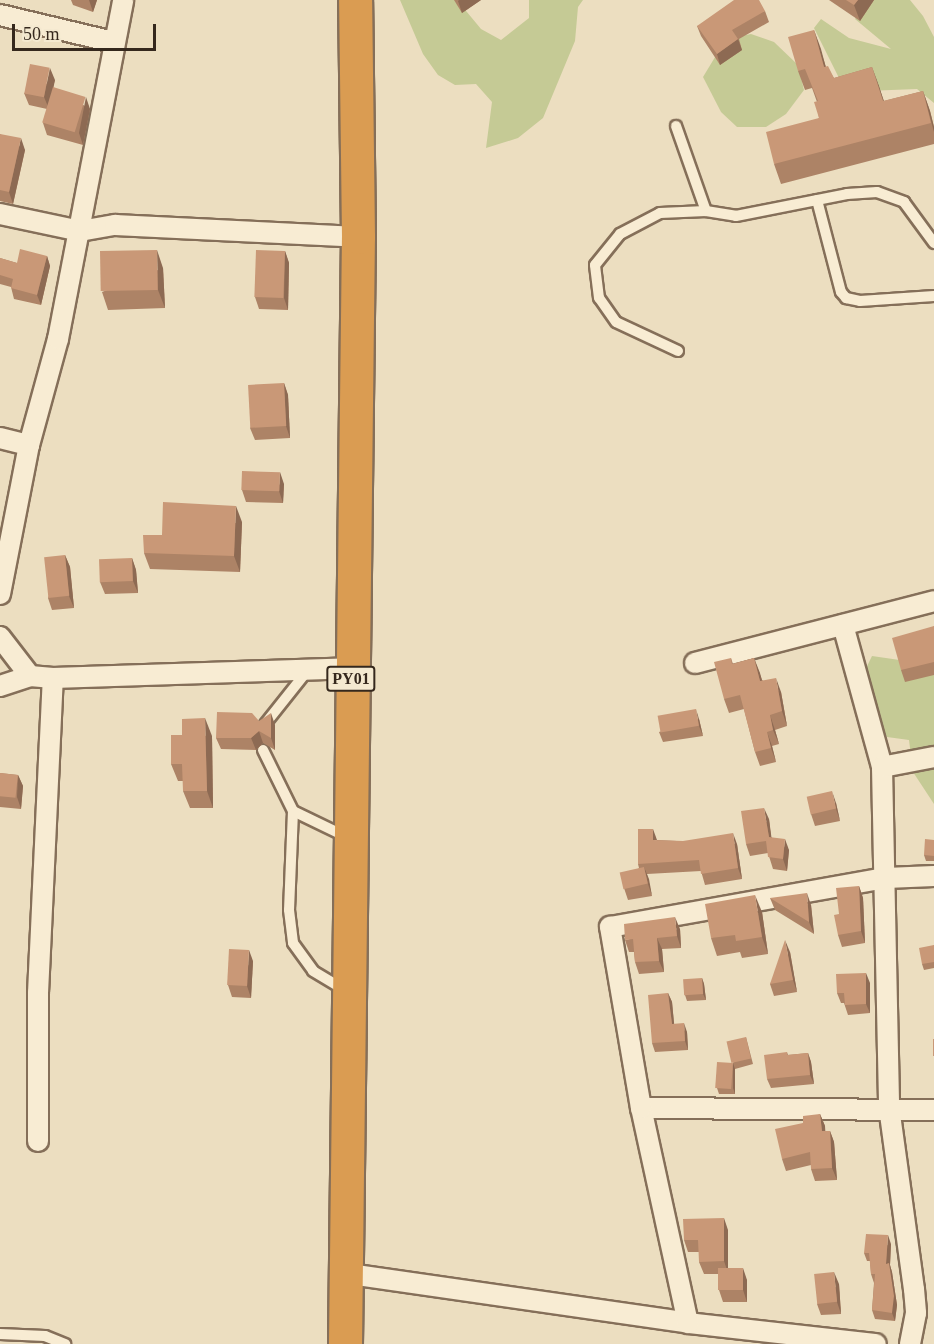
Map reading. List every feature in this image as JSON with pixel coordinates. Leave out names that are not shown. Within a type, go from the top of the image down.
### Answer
[{"type":"highway","name":"PY01","points":[[345,1344],[348,992],[353,840],[351,668],[358,237],[356,5]]},
{"type":"street","points":[[0,594],[29,445],[58,339],[80,231],[113,42],[123,0]]},
{"type":"street","points":[[0,15],[113,42]]},
{"type":"street","points":[[0,214],[80,231],[115,225],[358,237]]},
{"type":"street","points":[[0,438],[29,445]]},
{"type":"street","points":[[695,663],[934,601]]},
{"type":"street","points":[[843,625],[882,767],[889,1107],[915,1301],[910,1344]]},
{"type":"street","points":[[0,637],[30,676]]},
{"type":"street","points":[[0,686],[30,676],[52,678],[351,668]]},
{"type":"street","points":[[38,1141],[38,993],[52,678]]},
{"type":"street","points":[[882,767],[934,757]]},
{"type":"street","points":[[688,1323],[640,1108],[610,927],[886,878],[934,876]]},
{"type":"street","points":[[640,1108],[889,1107],[934,1110]]},
{"type":"street","points":[[344,1273],[688,1323],[876,1344]]},
{"type":"lane","points":[[676,126],[706,211]]},
{"type":"lane","points":[[678,351],[616,322],[599,298],[595,265],[620,234],[660,213],[706,211],[736,216],[817,200],[877,192],[904,202],[934,243]]},
{"type":"lane","points":[[817,200],[841,292],[846,298],[860,301],[934,296]]},
{"type":"lane","points":[[264,725],[308,670]]},
{"type":"lane","points":[[263,750],[293,811],[290,910],[293,943],[313,971],[348,992]]},
{"type":"lane","points":[[293,811],[353,840]]},
{"type":"lane","points":[[0,1334],[45,1336],[65,1344]]},
{"type":"green space","points":[[400,0],[457,0],[481,29],[501,40],[529,18],[529,0],[583,0],[578,7],[575,41],[543,118],[518,138],[486,148],[492,102],[476,84],[455,85],[438,75],[423,54]]},
{"type":"green space","points":[[868,0],[910,0],[923,16],[934,37],[934,103],[917,89],[866,91],[839,78],[814,28],[821,19],[849,38],[891,49],[855,19]]},
{"type":"green space","points":[[751,34],[774,42],[798,65],[804,90],[786,114],[766,127],[737,127],[721,112],[703,77],[726,39]]},
{"type":"green space","points":[[872,656],[934,665],[934,804],[913,772],[909,740],[887,737],[855,691]]},
{"type":"building","points":[[734,0],[759,0],[765,11],[732,30],[738,39],[717,54],[697,26]]},
{"type":"building","points":[[846,0],[858,0],[854,5]]},
{"type":"building","points":[[814,30],[824,67],[828,66],[834,78],[872,67],[883,101],[923,91],[931,123],[774,164],[766,132],[819,118],[814,102],[818,101],[805,69],[798,71],[788,37]]},
{"type":"building","points":[[30,64],[50,68],[44,97],[24,93]]},
{"type":"building","points":[[53,87],[86,97],[75,132],[42,122]]},
{"type":"building","points":[[0,134],[21,138],[9,192],[0,190]]},
{"type":"building","points":[[20,249],[47,256],[37,295],[11,288],[13,279],[0,275],[0,258],[17,263]]},
{"type":"building","points":[[157,250],[158,290],[101,291],[100,251]]},
{"type":"building","points":[[256,250],[285,251],[283,298],[254,297]]},
{"type":"building","points":[[284,383],[286,426],[250,428],[248,385]]},
{"type":"building","points":[[242,471],[280,472],[279,491],[241,490]]},
{"type":"building","points":[[163,502],[236,506],[234,556],[144,553],[143,535],[162,535]]},
{"type":"building","points":[[65,555],[69,596],[48,598],[44,557]]},
{"type":"building","points":[[132,558],[133,581],[100,582],[99,559]]},
{"type":"building","points":[[934,626],[934,662],[901,670],[892,638]]},
{"type":"building","points":[[731,658],[732,664],[754,658],[760,681],[776,678],[782,711],[770,715],[773,730],[767,732],[771,748],[755,752],[740,695],[724,699],[714,662]]},
{"type":"building","points":[[696,709],[699,726],[661,733],[658,716]]},
{"type":"building","points":[[217,712],[252,713],[259,721],[271,713],[271,738],[259,731],[251,738],[216,738]]},
{"type":"building","points":[[205,718],[207,791],[183,791],[182,764],[171,764],[171,735],[182,735],[182,719]]},
{"type":"building","points":[[0,773],[18,775],[15,798],[0,796]]},
{"type":"building","points":[[832,791],[836,809],[811,814],[807,797]]},
{"type":"building","points":[[764,808],[769,837],[785,839],[783,859],[768,857],[766,841],[746,844],[741,811]]},
{"type":"building","points":[[638,829],[653,829],[653,840],[683,841],[733,833],[738,868],[701,874],[699,860],[638,864]]},
{"type":"building","points":[[925,839],[934,840],[934,856],[924,855]]},
{"type":"building","points":[[644,867],[648,884],[623,889],[620,873]]},
{"type":"building","points":[[859,886],[861,931],[838,935],[834,915],[839,914],[836,888]]},
{"type":"building","points":[[807,893],[809,922],[770,898]]},
{"type":"building","points":[[755,895],[762,937],[736,941],[735,935],[711,938],[705,904]]},
{"type":"building","points":[[675,917],[677,936],[657,938],[659,961],[635,962],[633,939],[625,940],[624,924]]},
{"type":"building","points":[[785,940],[793,980],[770,984]]},
{"type":"building","points":[[934,945],[934,962],[922,964],[919,948]]},
{"type":"building","points":[[229,949],[249,950],[247,986],[227,985]]},
{"type":"building","points":[[866,973],[866,1004],[845,1005],[844,993],[837,993],[836,974]]},
{"type":"building","points":[[702,978],[703,994],[684,995],[683,979]]},
{"type":"building","points":[[668,993],[672,1024],[684,1023],[685,1041],[652,1043],[648,995]]},
{"type":"building","points":[[746,1037],[751,1058],[731,1063],[727,1041]]},
{"type":"building","points":[[787,1052],[787,1055],[808,1053],[810,1075],[767,1079],[764,1055]]},
{"type":"building","points":[[717,1062],[733,1063],[731,1089],[715,1088]]},
{"type":"building","points":[[820,1114],[822,1131],[830,1131],[832,1168],[811,1169],[810,1152],[782,1159],[775,1129],[803,1123],[803,1116]]},
{"type":"building","points":[[724,1218],[724,1261],[699,1262],[698,1240],[684,1240],[683,1219]]},
{"type":"building","points":[[866,1234],[888,1235],[886,1264],[889,1263],[894,1296],[892,1313],[872,1310],[875,1274],[871,1274],[869,1253],[864,1253]]},
{"type":"building","points":[[718,1268],[743,1268],[743,1290],[718,1290]]},
{"type":"building","points":[[834,1272],[837,1302],[817,1304],[814,1274]]}]
